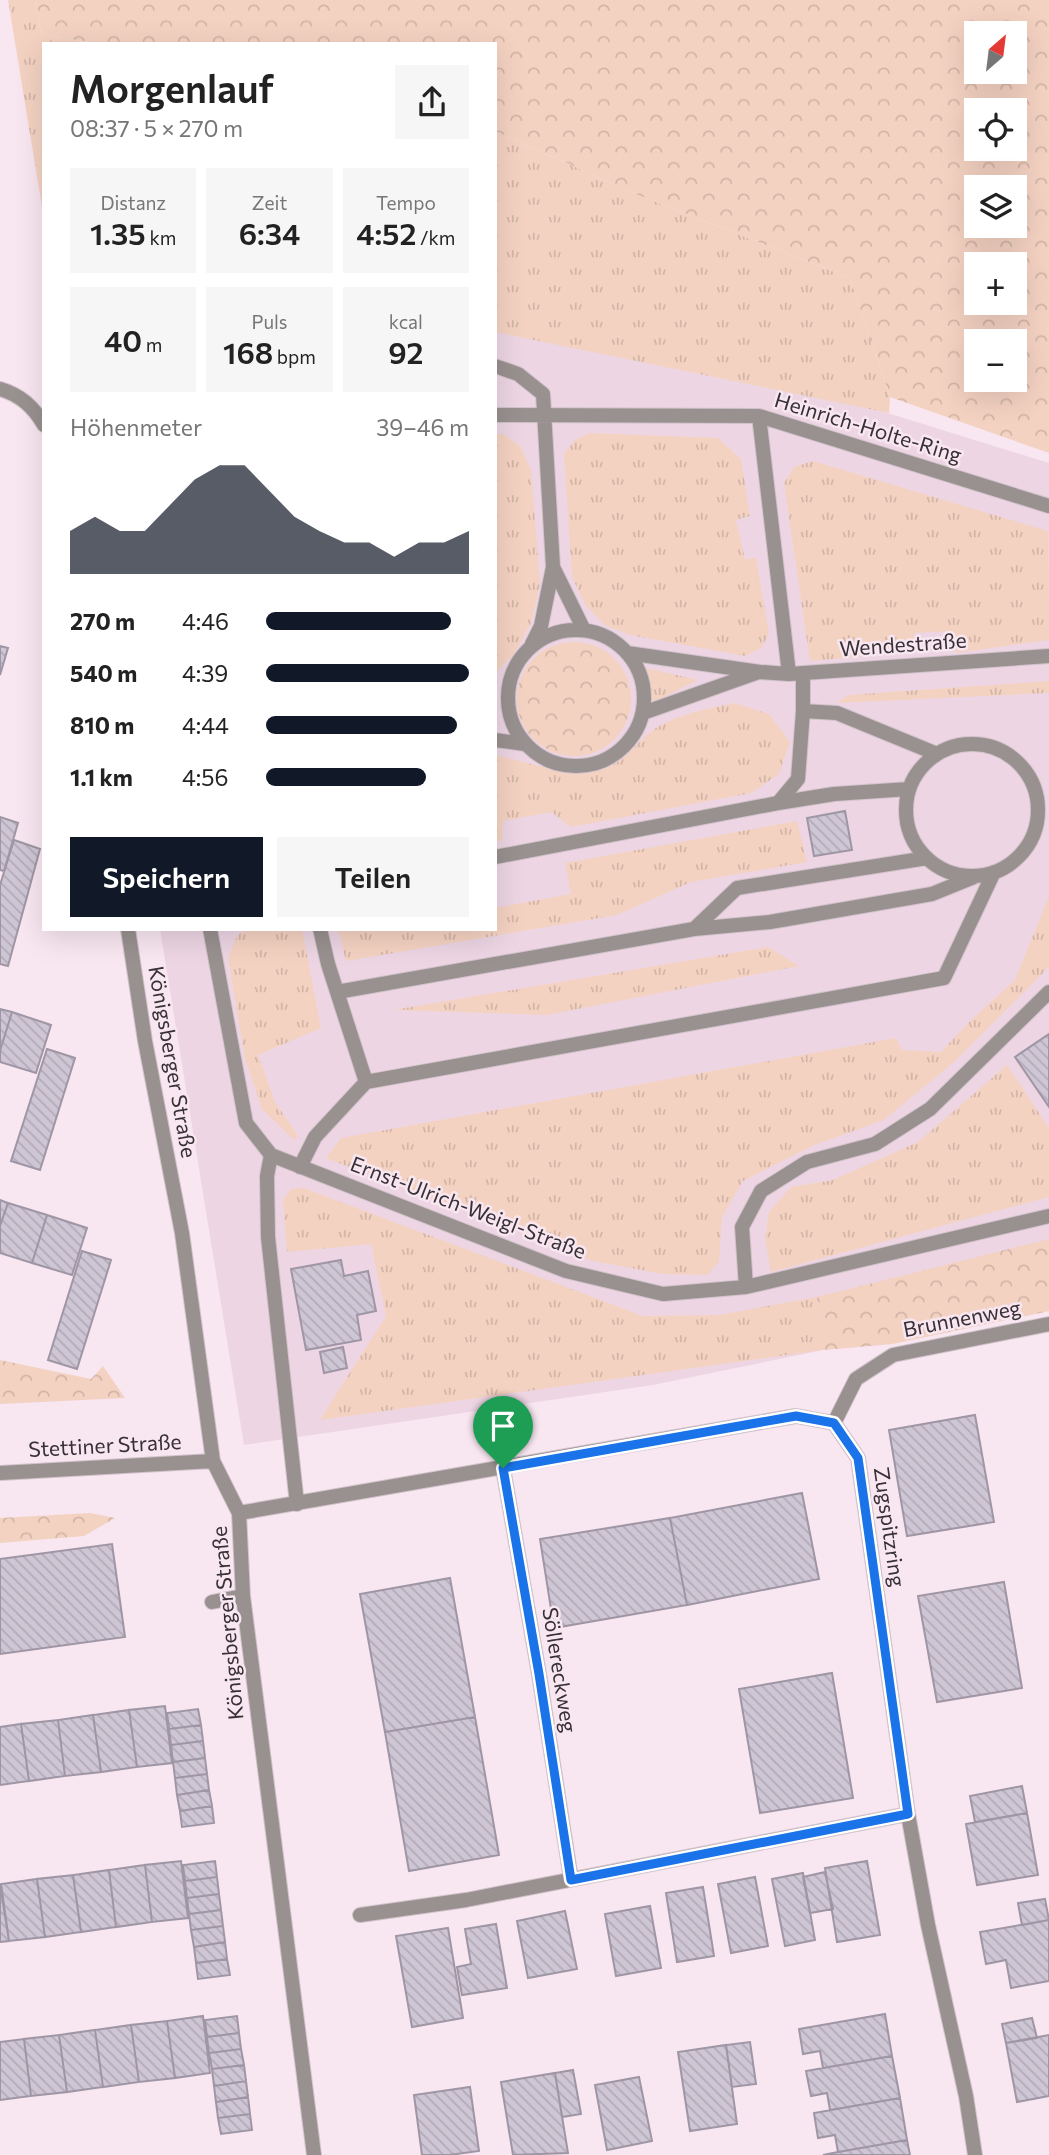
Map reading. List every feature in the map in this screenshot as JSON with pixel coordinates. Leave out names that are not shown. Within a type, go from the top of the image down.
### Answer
[{"type":"street","points":[[497,367],[518,374],[542,394],[553,567],[541,626],[532,645]]},
{"type":"street","points":[[0,389],[16,394],[36,411],[42,422]]},
{"type":"street","name":"Heinrich-Holte-Ring","points":[[497,415],[759,416],[1049,506]]},
{"type":"street","points":[[759,416],[803,711],[798,779],[778,803]]},
{"type":"street","points":[[553,567],[584,630]]},
{"type":"street","points":[[566,630],[584,630],[600,634],[627,653],[639,671],[645,691],[643,713],[635,733],[622,750],[604,761],[583,766],[561,765],[541,757],[525,744],[513,727],[502,690],[521,657],[532,645],[548,635],[566,630]]},
{"type":"street","name":"Wendestraße","points":[[627,653],[760,672],[796,673],[1049,656]]},
{"type":"street","name":"Wendestraße","points":[[643,713],[760,672]]},
{"type":"street","points":[[803,711],[837,713],[937,754]]},
{"type":"street","points":[[497,740],[525,744]]},
{"type":"street","points":[[337,992],[694,929],[770,922],[932,894],[976,876],[994,872],[1013,862],[1028,845],[1037,825],[1038,803],[1033,781],[1020,763],[1002,750],[980,744],[958,745],[937,754],[920,769],[909,789],[906,807],[908,826],[915,844],[942,869],[976,876]]},
{"type":"street","points":[[497,857],[778,803],[834,794],[909,789]]},
{"type":"street","points":[[694,929],[737,888],[928,858]]},
{"type":"street","points":[[300,1167],[315,1137],[366,1082],[944,978],[994,872]]},
{"type":"street","name":"Königsberger Straße","points":[[128,931],[145,1041],[183,1233],[213,1461],[239,1513],[243,1596],[314,2155]]},
{"type":"street","name":"Ernst-Ulrich-Weigl-Straße","points":[[210,931],[246,1123],[271,1155],[566,1271],[663,1294],[746,1287],[1049,1216]]},
{"type":"street","points":[[321,931],[366,1082]]},
{"type":"street","points":[[746,1287],[742,1227],[761,1191],[807,1162],[875,1144],[930,1109],[1049,992]]},
{"type":"street","points":[[271,1155],[267,1176],[268,1237],[297,1504]]},
{"type":"street","name":"Brunnenweg","points":[[834,1423],[856,1379],[894,1354],[1049,1324]]},
{"type":"street","points":[[239,1513],[796,1416],[834,1423]]},
{"type":"street","name":"Zugspitzring","points":[[834,1423],[858,1458],[908,1814],[928,1925],[966,2096],[975,2155]]},
{"type":"street","name":"Stettiner Straße","points":[[0,1473],[213,1461]]},
{"type":"street","name":"Söllereckweg","points":[[503,1468],[571,1880]]},
{"type":"street","points":[[212,1602],[243,1596]]},
{"type":"street","points":[[360,1915],[466,1900],[908,1814]]},
{"type":"shaded area","points":[[497,331],[778,379],[1049,463],[1049,1311],[892,1344],[823,1350],[653,1385],[244,1445],[160,931],[497,931]]},
{"type":"green space","points":[[8,0],[36,0],[41,35],[90,42],[42,42],[42,207]]},
{"type":"green space","points":[[36,0],[1049,0],[1049,453],[890,397],[850,278],[638,195],[497,132],[497,42],[90,42],[41,35]]},
{"type":"green space","points":[[497,132],[638,195],[850,278],[890,397],[889,413],[497,332]]},
{"type":"green space","points":[[589,433],[718,438],[741,459],[750,516],[736,520],[745,559],[756,558],[769,634],[761,648],[745,656],[630,635],[605,625],[586,606],[572,577],[564,454],[575,440]]},
{"type":"green space","points":[[497,434],[503,434],[520,446],[531,470],[540,584],[531,623],[514,654],[497,672]]},
{"type":"green space","points":[[813,461],[1048,531],[1049,640],[956,653],[953,631],[914,633],[914,652],[810,661],[784,483],[794,467]]},
{"type":"green space","points":[[574,642],[596,647],[614,659],[626,677],[631,699],[626,721],[614,739],[596,751],[574,756],[552,751],[534,739],[522,721],[517,699],[522,677],[534,659],[552,647]]},
{"type":"green space","points":[[646,668],[698,680],[650,704]]},
{"type":"green space","points":[[1049,681],[1049,693],[837,703],[848,695]]},
{"type":"green space","points":[[735,703],[769,714],[790,742],[779,774],[751,793],[571,827],[551,812],[503,821],[502,840],[497,841],[497,756],[561,770],[601,769],[616,763],[653,730],[692,713]]},
{"type":"green space","points":[[797,821],[807,862],[691,882],[617,915],[346,961],[338,931],[497,931],[497,908],[571,894],[565,863]]},
{"type":"green space","points":[[1049,896],[1049,967],[954,1062],[884,1120],[812,1146],[743,1181],[722,1217],[719,1262],[707,1275],[663,1274],[593,1261],[326,1158],[341,1138],[896,1038],[902,1050],[941,1052],[1015,980]]},
{"type":"green space","points":[[243,931],[302,931],[321,1028],[258,1055],[275,1102],[298,1136],[294,1140],[262,1109],[245,1058],[228,958],[237,936]]},
{"type":"green space","points":[[768,947],[799,966],[547,1015],[393,1010]]},
{"type":"green space","points":[[1007,1065],[1049,1128],[1049,1197],[771,1272],[765,1239],[769,1212],[791,1187],[833,1180],[918,1142]]},
{"type":"green space","points":[[304,1188],[643,1316],[719,1315],[817,1297],[823,1350],[320,1420],[386,1316],[371,1244],[287,1252],[283,1200],[291,1189]]},
{"type":"green space","points":[[1049,1239],[1049,1311],[892,1344],[823,1350],[817,1297]]},
{"type":"green space","points":[[0,1360],[91,1379],[103,1366],[125,1398],[0,1404]]},
{"type":"green space","points":[[90,1513],[115,1518],[84,1536],[0,1543],[0,1518]]},
{"type":"building","points":[[0,646],[8,648],[0,675]]},
{"type":"building","points":[[845,811],[852,850],[814,856],[807,818]]},
{"type":"building","points":[[0,817],[18,823],[4,871],[0,870]]},
{"type":"building","points":[[14,840],[40,849],[8,966],[0,964],[0,885]]},
{"type":"building","points":[[0,1009],[12,1012],[0,1051]]},
{"type":"building","points":[[12,1012],[51,1025],[36,1073],[0,1062],[0,1051]]},
{"type":"building","points":[[1049,1034],[1049,1107],[1015,1057]]},
{"type":"building","points":[[47,1049],[75,1058],[40,1170],[11,1161]]},
{"type":"building","points":[[0,1200],[8,1203],[0,1226]]},
{"type":"building","points":[[8,1203],[47,1215],[32,1263],[0,1253],[0,1226]]},
{"type":"building","points":[[47,1215],[87,1228],[72,1275],[32,1263]]},
{"type":"building","points":[[82,1251],[111,1260],[77,1369],[48,1360]]},
{"type":"building","points":[[341,1260],[344,1276],[368,1271],[376,1311],[357,1315],[361,1340],[306,1350],[291,1269]]},
{"type":"building","points":[[343,1347],[347,1368],[324,1373],[320,1352]]},
{"type":"building","points":[[975,1415],[994,1522],[907,1536],[889,1430]]},
{"type":"building","points":[[802,1493],[819,1579],[687,1605],[670,1518]]},
{"type":"building","points":[[670,1518],[687,1605],[554,1628],[540,1539]]},
{"type":"building","points":[[112,1544],[125,1637],[0,1654],[0,1559]]},
{"type":"building","points":[[450,1578],[475,1717],[385,1732],[360,1594]]},
{"type":"building","points":[[1004,1582],[1022,1688],[937,1702],[918,1596]]},
{"type":"building","points":[[832,1673],[853,1798],[760,1813],[739,1689]]},
{"type":"building","points":[[165,1706],[172,1763],[137,1767],[129,1710]]},
{"type":"building","points":[[198,1709],[201,1725],[169,1729],[167,1713]]},
{"type":"building","points":[[129,1710],[137,1767],[101,1772],[93,1715]]},
{"type":"building","points":[[93,1715],[101,1772],[65,1776],[58,1720]]},
{"type":"building","points":[[475,1717],[499,1855],[409,1871],[385,1732]]},
{"type":"building","points":[[58,1720],[65,1776],[29,1781],[21,1724]]},
{"type":"building","points":[[21,1724],[29,1781],[0,1785],[0,1727]]},
{"type":"building","points":[[201,1725],[203,1741],[171,1745],[169,1729]]},
{"type":"building","points":[[203,1741],[205,1758],[173,1762],[171,1745]]},
{"type":"building","points":[[205,1758],[207,1774],[175,1778],[173,1762]]},
{"type":"building","points":[[207,1774],[209,1790],[177,1795],[175,1778]]},
{"type":"building","points":[[1022,1786],[1027,1813],[975,1822],[970,1796]]},
{"type":"building","points":[[209,1790],[212,1806],[180,1811],[177,1795]]},
{"type":"building","points":[[212,1806],[214,1823],[182,1827],[180,1811]]},
{"type":"building","points":[[1027,1813],[1038,1875],[977,1885],[966,1824]]},
{"type":"building","points":[[181,1861],[188,1918],[152,1922],[145,1865]]},
{"type":"building","points":[[215,1861],[217,1877],[185,1881],[183,1865]]},
{"type":"building","points":[[867,1861],[880,1935],[837,1942],[825,1868]]},
{"type":"building","points":[[145,1865],[152,1922],[116,1927],[109,1870]]},
{"type":"building","points":[[109,1870],[116,1927],[81,1932],[73,1875]]},
{"type":"building","points":[[825,1872],[833,1909],[810,1913],[803,1877]]},
{"type":"building","points":[[803,1873],[815,1940],[785,1946],[772,1879]]},
{"type":"building","points":[[73,1875],[81,1932],[45,1937],[37,1879]]},
{"type":"building","points":[[217,1877],[219,1894],[187,1898],[185,1881]]},
{"type":"building","points":[[755,1877],[768,1946],[731,1953],[718,1884]]},
{"type":"building","points":[[37,1879],[45,1937],[9,1941],[1,1884]]},
{"type":"building","points":[[0,1884],[9,1941],[0,1942]]},
{"type":"building","points":[[703,1887],[714,1956],[677,1962],[666,1893]]},
{"type":"building","points":[[219,1894],[221,1910],[189,1914],[187,1898]]},
{"type":"building","points":[[1045,1899],[1049,1920],[1022,1925],[1018,1903]]},
{"type":"building","points":[[650,1906],[661,1968],[616,1976],[605,1914]]},
{"type":"building","points":[[221,1910],[223,1926],[191,1930],[189,1914]]},
{"type":"building","points":[[565,1911],[577,1969],[528,1978],[517,1921]]},
{"type":"building","points":[[1049,1920],[1049,1981],[1011,1988],[1006,1960],[986,1964],[980,1932]]},
{"type":"building","points":[[496,1924],[507,1988],[462,1995],[457,1967],[471,1964],[465,1929]]},
{"type":"building","points":[[223,1926],[225,1942],[194,1947],[191,1930]]},
{"type":"building","points":[[448,1928],[463,2018],[412,2027],[396,1936]]},
{"type":"building","points":[[225,1942],[227,1959],[196,1963],[194,1947]]},
{"type":"building","points":[[227,1959],[230,1975],[198,1979],[196,1963]]},
{"type":"building","points":[[885,2014],[892,2056],[823,2068],[820,2051],[803,2054],[799,2029]]},
{"type":"building","points":[[203,2016],[210,2073],[175,2078],[167,2021]]},
{"type":"building","points":[[237,2016],[239,2033],[207,2037],[205,2020]]},
{"type":"building","points":[[1032,2018],[1037,2038],[1006,2043],[1002,2024]]},
{"type":"building","points":[[167,2021],[175,2078],[139,2082],[131,2025]]},
{"type":"building","points":[[131,2025],[139,2082],[103,2087],[95,2030]]},
{"type":"building","points":[[95,2030],[103,2087],[67,2092],[59,2035]]},
{"type":"building","points":[[239,2033],[241,2049],[209,2053],[207,2037]]},
{"type":"building","points":[[59,2035],[67,2092],[31,2096],[24,2039]]},
{"type":"building","points":[[1049,2035],[1049,2096],[1017,2102],[1006,2043]]},
{"type":"building","points":[[24,2039],[31,2096],[0,2100],[0,2042]]},
{"type":"building","points":[[750,2042],[756,2084],[732,2087],[726,2045]]},
{"type":"building","points":[[726,2045],[737,2124],[690,2131],[678,2052]]},
{"type":"building","points":[[241,2049],[244,2065],[212,2069],[209,2053]]},
{"type":"building","points":[[892,2056],[900,2098],[830,2110],[827,2093],[811,2096],[806,2071]]},
{"type":"building","points":[[244,2065],[246,2081],[214,2086],[212,2069]]},
{"type":"building","points":[[573,2070],[581,2114],[562,2117],[555,2073]]},
{"type":"building","points":[[555,2073],[568,2153],[513,2155],[501,2082]]},
{"type":"building","points":[[639,2077],[652,2141],[607,2150],[595,2085]]},
{"type":"building","points":[[246,2081],[248,2097],[216,2102],[214,2086]]},
{"type":"building","points":[[470,2087],[479,2151],[422,2155],[414,2095]]},
{"type":"building","points":[[248,2097],[250,2114],[218,2118],[216,2102]]},
{"type":"building","points":[[900,2098],[907,2140],[838,2152],[835,2135],[818,2138],[814,2113]]},
{"type":"building","points":[[250,2114],[252,2130],[221,2134],[218,2118]]},
{"type":"building","points":[[907,2140],[910,2155],[823,2155],[838,2152]]},
{"type":"route","points":[[796,1416],[834,1423],[858,1458],[908,1814],[571,1880],[503,1468],[796,1416]]}]
